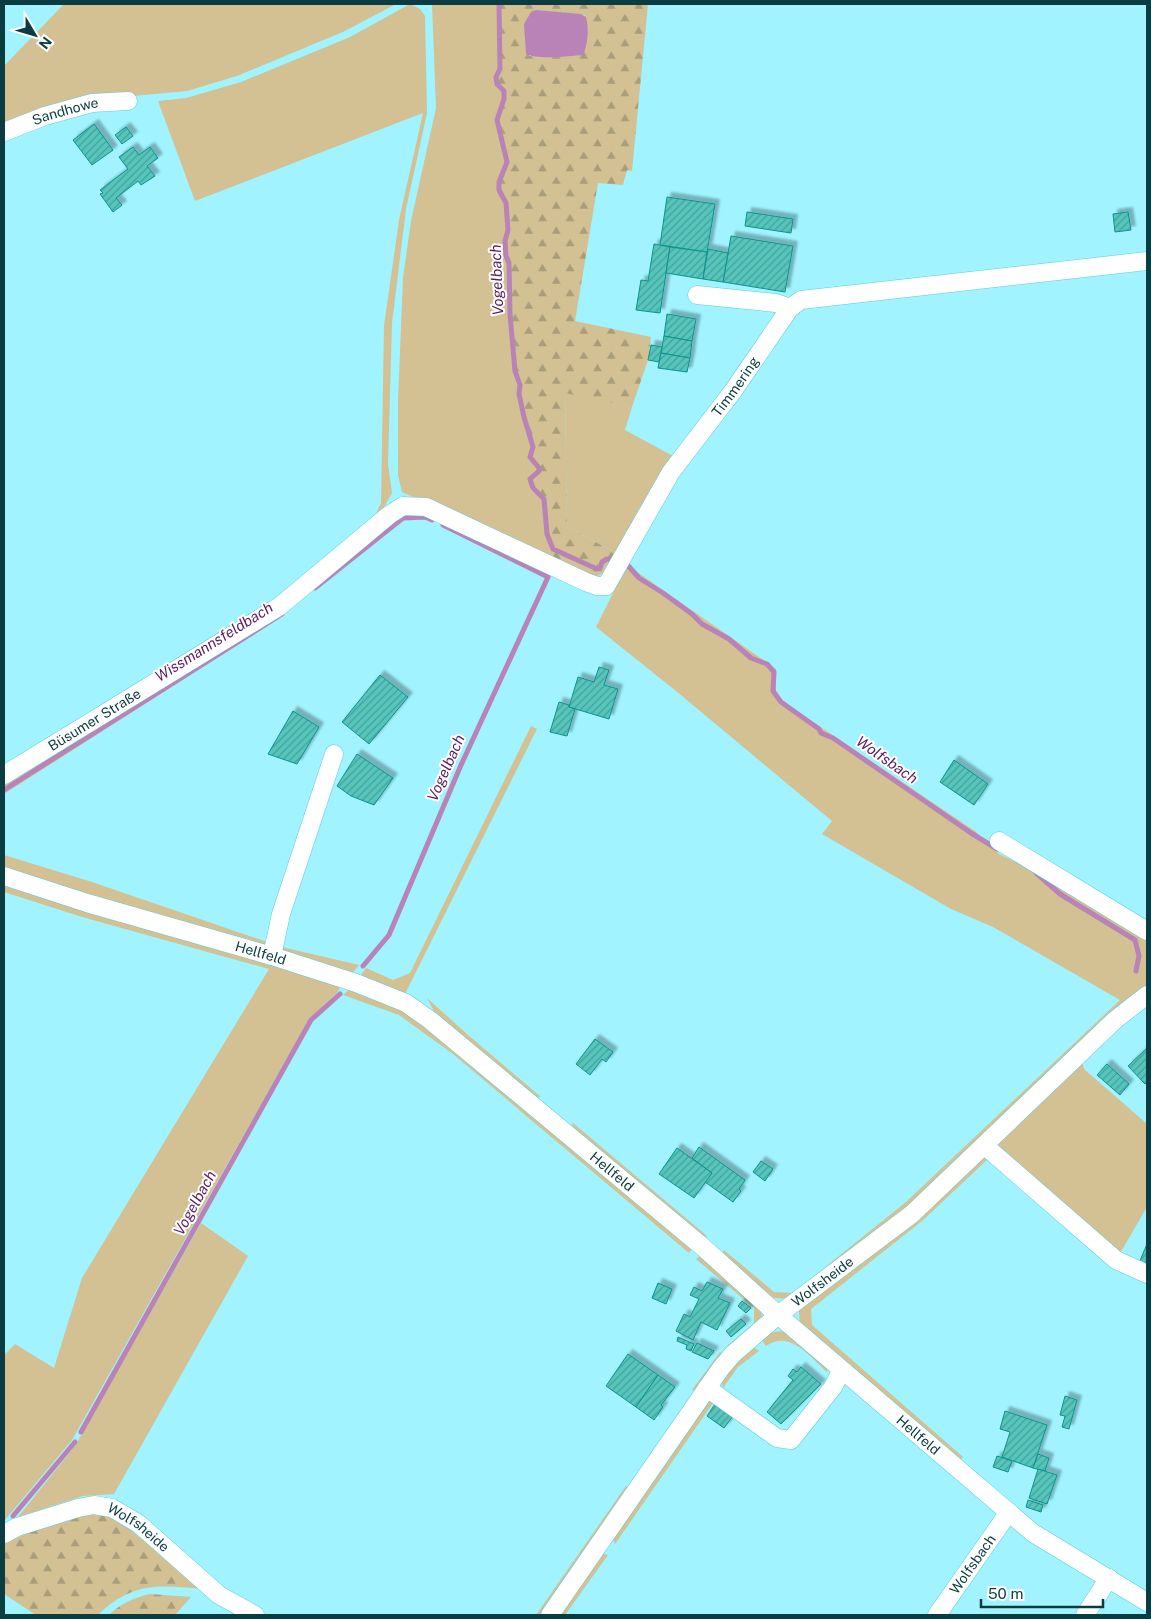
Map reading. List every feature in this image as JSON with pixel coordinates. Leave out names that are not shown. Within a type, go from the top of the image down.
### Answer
[{"type":"street","name":"Sandhowe","points":[[4,132],[70,108],[92,103],[128,101]]},
{"type":"street","points":[[697,295],[776,303],[790,308],[800,300],[1147,261]]},
{"type":"street","name":"Timmering","points":[[403,506],[426,507],[586,582],[596,586],[606,586],[671,472],[733,391],[790,308]]},
{"type":"street","name":"Büsumer Straße","points":[[4,775],[280,606],[389,514],[403,506]]},
{"type":"street","points":[[272,956],[281,914],[334,754]]},
{"type":"street","points":[[999,841],[1147,931]]},
{"type":"street","name":"Hellfeld","points":[[4,876],[86,903],[272,956],[365,986],[406,1004],[430,1020],[704,1248],[778,1315],[1033,1532],[1147,1602]]},
{"type":"street","name":"Wolfsheide","points":[[550,1615],[706,1388],[733,1354],[778,1315],[912,1214],[1115,1020],[1147,994]]},
{"type":"street","points":[[985,1146],[1116,1260],[1147,1274]]},
{"type":"street","points":[[706,1388],[777,1438],[791,1440],[833,1387],[842,1370]]},
{"type":"street","name":"Wolfsheide","points":[[4,1534],[17,1527],[78,1508],[94,1505],[112,1508],[138,1524],[220,1595],[255,1615]]},
{"type":"street","name":"Wolfsbach","points":[[938,1615],[1009,1512]]},
{"type":"street","points":[[1085,1615],[1109,1578]]},
{"type":"green space","points":[[64,4],[396,4],[345,31],[237,76],[187,91],[100,99],[4,128],[4,66]]},
{"type":"green space","points":[[410,4],[420,9],[425,16],[427,113],[406,209],[392,323],[388,464],[392,493],[384,507],[374,518],[381,503],[384,326],[399,220],[423,113],[195,201],[158,101],[186,98],[241,82],[350,37]]},
{"type":"green space","points":[[432,4],[499,4],[500,69],[496,77],[497,84],[504,91],[502,108],[507,162],[499,182],[499,190],[506,203],[508,230],[505,241],[506,256],[509,263],[514,356],[519,394],[533,447],[531,457],[539,468],[539,471],[535,474],[533,488],[544,499],[547,534],[553,549],[551,559],[402,492],[398,475],[398,401],[403,278],[411,221],[436,108]]},
{"type":"green space","points":[[499,4],[648,4],[632,171],[627,170],[623,185],[598,183],[575,321],[651,337],[648,360],[632,407],[565,393],[567,526],[619,555],[608,570],[591,578],[551,559],[553,549],[547,534],[544,499],[533,488],[530,479],[539,471],[539,468],[530,457],[533,447],[524,417],[519,394],[520,385],[515,371],[510,314],[509,263],[506,256],[505,241],[508,230],[506,203],[499,190],[499,182],[507,162],[497,120],[504,99],[504,91],[497,84],[496,77],[500,69]],"holes":[[[536,10],[585,15],[573,56],[529,56]]]},
{"type":"green space","points":[[565,392],[632,407],[625,430],[673,456],[619,555],[567,526]]},
{"type":"green space","points":[[627,565],[776,669],[776,697],[975,831],[999,854],[1038,873],[1147,937],[1147,986],[1123,1005],[909,1208],[793,1299],[775,1298],[767,1295],[722,1254],[724,1250],[774,1292],[793,1293],[906,1202],[1120,1000],[993,927],[951,909],[822,834],[832,821],[596,627]]},
{"type":"green space","points":[[278,619],[4,794],[4,783],[128,707]]},
{"type":"green space","points":[[531,726],[537,729],[405,994],[359,978],[366,968],[393,980],[410,973]]},
{"type":"green space","points":[[4,855],[92,882],[270,943],[267,946],[257,946],[4,870]]},
{"type":"green space","points":[[4,882],[342,984],[337,993],[309,1019],[72,1440],[4,1521],[4,1355],[15,1344],[54,1368],[82,1278],[269,969],[82,917],[4,892]]},
{"type":"green space","points":[[282,947],[359,965],[350,976],[282,952]]},
{"type":"green space","points":[[351,988],[396,1005],[414,1016],[693,1247],[689,1253],[453,1054],[399,1015],[343,995]]},
{"type":"green space","points":[[427,998],[541,1097],[531,1096],[437,1017]]},
{"type":"green space","points":[[1082,1061],[1084,1069],[1147,1124],[1147,1207],[1119,1255],[998,1150],[997,1140]]},
{"type":"green space","points":[[573,1123],[707,1236],[702,1238],[570,1128]]},
{"type":"green space","points":[[983,1154],[989,1158],[922,1221],[811,1309],[812,1325],[963,1457],[958,1463],[800,1327],[799,1311],[806,1302]]},
{"type":"green space","points":[[201,1223],[248,1256],[114,1494],[83,1496],[18,1517],[75,1446]]},
{"type":"green space","points":[[705,1257],[760,1305],[762,1317],[758,1325],[733,1349],[727,1346],[754,1323],[754,1308],[696,1259]]},
{"type":"green space","points":[[780,1331],[794,1335],[829,1365],[827,1372],[807,1353],[791,1343],[783,1341],[766,1346],[761,1339],[769,1333]]},
{"type":"green space","points":[[752,1346],[759,1351],[738,1367],[723,1388],[720,1379]]},
{"type":"green space","points":[[720,1352],[725,1356],[698,1391],[692,1390]]},
{"type":"green space","points":[[705,1400],[713,1403],[615,1544],[613,1539]]},
{"type":"green space","points":[[626,1486],[631,1489],[545,1615],[536,1615]]},
{"type":"green space","points":[[97,1510],[127,1527],[202,1589],[159,1587],[134,1591],[110,1604],[98,1615],[36,1615],[4,1594],[4,1544],[58,1522]]},
{"type":"green space","points":[[600,1553],[608,1555],[565,1615],[558,1615]]},
{"type":"green space","points":[[150,1594],[191,1597],[175,1615],[109,1615],[118,1607]]},
{"type":"shaded area","points":[[536,10],[581,14],[586,17],[588,26],[583,55],[545,57],[526,54],[524,24],[531,12]]},
{"type":"building","points":[[94,124],[113,150],[92,165],[73,140]]},
{"type":"building","points":[[126,127],[133,136],[122,144],[115,135]]},
{"type":"building","points":[[133,147],[139,155],[150,147],[158,158],[147,166],[155,176],[141,185],[138,181],[116,198],[122,205],[113,212],[100,194],[103,193],[100,190],[128,169],[119,157]]},
{"type":"building","points":[[667,197],[715,204],[707,252],[660,245]]},
{"type":"building","points":[[747,212],[793,219],[791,233],[745,226]]},
{"type":"building","points":[[1128,212],[1131,230],[1115,232],[1113,214]]},
{"type":"building","points":[[731,236],[793,246],[785,292],[723,282]]},
{"type":"building","points":[[654,244],[670,247],[660,313],[636,310],[641,280],[648,281]]},
{"type":"building","points":[[670,247],[707,252],[703,279],[666,273]]},
{"type":"building","points":[[708,249],[728,253],[723,282],[703,279]]},
{"type":"building","points":[[667,314],[696,319],[692,341],[664,336]]},
{"type":"building","points":[[664,336],[692,341],[690,358],[661,353]]},
{"type":"building","points":[[651,345],[662,347],[659,362],[648,360]]},
{"type":"building","points":[[661,353],[690,358],[687,372],[658,368]]},
{"type":"building","points":[[599,667],[609,670],[604,685],[618,689],[609,719],[569,707],[578,677],[594,682]]},
{"type":"building","points":[[380,675],[408,697],[369,744],[342,722]]},
{"type":"building","points":[[559,702],[575,709],[567,736],[550,732]]},
{"type":"building","points":[[293,711],[319,727],[297,764],[268,754]]},
{"type":"building","points":[[357,754],[393,778],[374,805],[351,796],[337,786]]},
{"type":"building","points":[[954,760],[988,784],[974,805],[940,782]]},
{"type":"building","points":[[595,1039],[613,1052],[606,1062],[602,1059],[590,1075],[576,1064]]},
{"type":"building","points":[[1147,1048],[1147,1082],[1145,1084],[1128,1066]]},
{"type":"building","points":[[1107,1064],[1129,1084],[1120,1095],[1097,1075]]},
{"type":"building","points":[[699,1147],[745,1180],[739,1189],[741,1191],[733,1202],[705,1182],[712,1173],[692,1158]]},
{"type":"building","points":[[677,1148],[712,1173],[694,1198],[659,1174]]},
{"type":"building","points":[[761,1161],[773,1169],[765,1181],[753,1172]]},
{"type":"building","points":[[1147,1244],[1147,1266],[1139,1263]]},
{"type":"building","points":[[707,1282],[723,1289],[718,1298],[730,1303],[717,1330],[701,1322],[693,1340],[676,1331],[684,1314],[690,1317],[699,1299],[690,1295],[694,1287],[702,1291]]},
{"type":"building","points":[[658,1283],[672,1289],[666,1304],[652,1298]]},
{"type":"building","points":[[742,1301],[751,1308],[746,1313],[738,1306]]},
{"type":"building","points":[[741,1319],[746,1324],[731,1337],[726,1331]]},
{"type":"building","points":[[678,1337],[694,1344],[691,1351],[686,1349],[687,1345],[677,1341]]},
{"type":"building","points":[[697,1343],[714,1351],[708,1359],[692,1352]]},
{"type":"building","points":[[628,1354],[658,1375],[636,1407],[606,1386]]},
{"type":"building","points":[[801,1367],[821,1384],[781,1424],[767,1412],[793,1380],[788,1376],[793,1369],[797,1372]]},
{"type":"building","points":[[658,1375],[675,1387],[661,1405],[663,1407],[654,1420],[636,1407]]},
{"type":"building","points":[[1065,1396],[1077,1400],[1069,1429],[1062,1427],[1065,1416],[1060,1415]]},
{"type":"building","points":[[715,1404],[733,1416],[724,1428],[707,1416]]},
{"type":"building","points":[[1005,1411],[1047,1425],[1033,1468],[1002,1457],[1010,1432],[1000,1429]]},
{"type":"building","points":[[1038,1454],[1049,1458],[1045,1471],[1033,1468]]},
{"type":"building","points":[[997,1456],[1012,1461],[1008,1472],[993,1467]]},
{"type":"building","points":[[1038,1469],[1057,1475],[1047,1504],[1029,1498]]},
{"type":"building","points":[[1028,1500],[1043,1505],[1041,1512],[1026,1507]]},
{"type":"waterway","name":"Vogelbach","points":[[499,4],[500,69],[496,77],[497,84],[504,91],[504,99],[497,120],[507,162],[499,182],[499,190],[506,203],[508,230],[505,241],[506,256],[509,263],[510,314],[515,371],[520,385],[519,394],[524,417],[533,447],[530,457],[539,468],[539,471],[530,479],[533,488],[544,499],[547,534],[553,549],[597,569],[607,559],[613,560]]},
{"type":"waterway","name":"Wissmannsfeldbach","points":[[315,588],[403,518],[425,517],[432,520]]},
{"type":"waterway","name":"Vogelbach","points":[[363,966],[389,935],[461,765],[548,577],[443,525]]},
{"type":"waterway","name":"Wolfsbach","points":[[625,562],[639,578],[692,614],[702,624],[729,639],[751,658],[767,664],[774,672],[773,691],[781,702],[819,729],[821,733],[833,738],[997,849]]},
{"type":"waterway","name":"Wissmannsfeldbach","points":[[4,790],[282,614]]},
{"type":"waterway","name":"Wolfsbach","points":[[1036,873],[1060,894],[1135,940],[1139,956],[1136,971]]},
{"type":"waterway","name":"Vogelbach","points":[[81,1432],[311,1020],[340,994]]},
{"type":"waterway","name":"Vogelbach","points":[[13,1516],[75,1442]]}]
